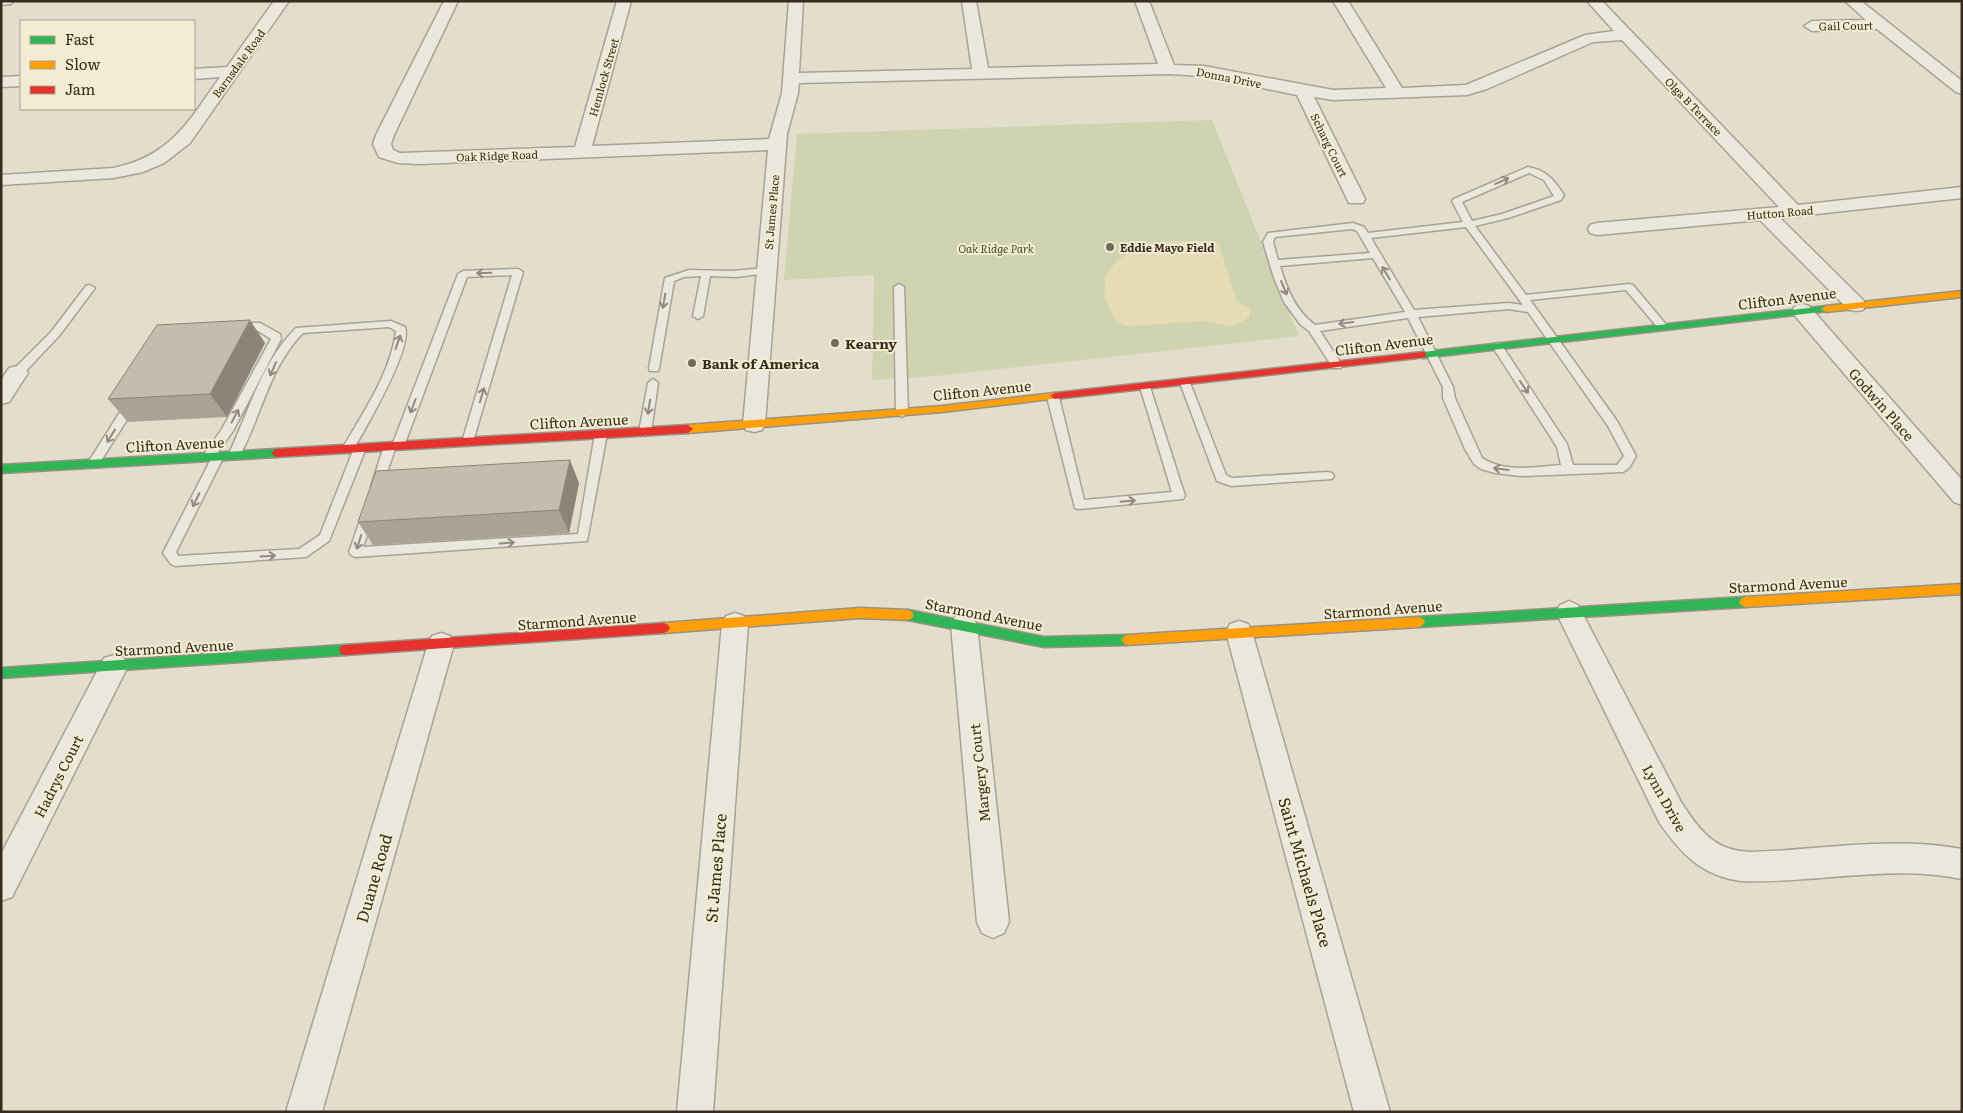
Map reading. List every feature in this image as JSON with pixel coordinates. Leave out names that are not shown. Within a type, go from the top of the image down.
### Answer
[{"type":"main road","name":"Clifton Avenue","points":[[1,470],[645,432],[902,413],[1184,383],[1962,294]]},
{"type":"main road","name":"Starmond Avenue","points":[[1,673],[735,624],[860,613],[896,614],[964,625],[1044,642],[1086,642],[1962,589]]},
{"type":"street","points":[[1,1],[6,1]]},
{"type":"street","name":"Barnsdale Road","points":[[1,180],[114,173],[137,168],[158,159],[184,139],[282,1]]},
{"type":"street","name":"Oak Ridge Road","points":[[451,1],[385,135],[382,144],[385,153],[398,158],[419,159],[778,144]]},
{"type":"street","name":"Hemlock Street","points":[[582,152],[624,1]]},
{"type":"street","name":"St James Place","points":[[754,424],[778,144],[791,78],[796,1]]},
{"type":"street","points":[[969,1],[981,75]]},
{"type":"street","points":[[1142,1],[1168,69]]},
{"type":"street","points":[[1340,1],[1397,93]]},
{"type":"street","name":"Olga B Terrace","points":[[1594,1],[1794,211]]},
{"type":"street","points":[[1852,1],[1962,89]]},
{"type":"street","name":"Gail Court","points":[[1812,26],[1881,24]]},
{"type":"street","name":"Donna Drive","points":[[791,78],[981,75],[1168,69],[1204,71],[1304,92],[1333,95],[1467,90],[1481,86],[1590,38],[1626,35]]},
{"type":"street","points":[[195,74],[231,72]]},
{"type":"street","points":[[1,82],[20,82]]},
{"type":"street","name":"Scharg Court","points":[[1304,92],[1356,199]]},
{"type":"street","name":"Hutton Road","points":[[1597,228],[1764,214],[1962,192]]},
{"type":"street","points":[[1764,214],[1856,305]]},
{"type":"street","name":"Godwin Place","points":[[1802,311],[1962,496]]},
{"type":"street","points":[[1,396],[9,374]]},
{"type":"street","name":"Lynn Drive","points":[[1569,612],[1670,812],[1688,838],[1714,860],[1744,867],[1908,858],[1942,859],[1962,864]]},
{"type":"street","name":"St James Place","points":[[695,1112],[735,624]]},
{"type":"street","name":"Margery Court","points":[[964,625],[993,922]]},
{"type":"street","name":"Saint Michaels Place","points":[[1239,632],[1372,1112]]},
{"type":"street","name":"Duane Road","points":[[304,1112],[441,644]]},
{"type":"street","name":"Hadrys Court","points":[[1,886],[114,666]]},
{"type":"lane","points":[[1337,365],[1313,329],[1302,322],[1290,302],[1268,242],[1271,235],[1353,226],[1361,229],[1365,236],[1376,255],[1411,314],[1448,387],[1448,398],[1478,461],[1490,468],[1515,471],[1619,469],[1630,456],[1613,424],[1524,298],[1470,224],[1458,208],[1457,201],[1528,170],[1534,170],[1547,177],[1560,195],[1558,198],[1505,216],[1470,224],[1365,236]]},
{"type":"lane","points":[[1275,263],[1376,255]]},
{"type":"lane","points":[[654,368],[669,280],[681,274],[695,272],[727,274],[766,271]]},
{"type":"lane","points":[[468,442],[518,272],[463,274],[394,446],[356,552],[583,538],[601,434]]},
{"type":"lane","points":[[698,316],[706,273]]},
{"type":"lane","points":[[899,287],[902,413]]},
{"type":"lane","points":[[1524,298],[1629,287],[1663,327]]},
{"type":"lane","points":[[9,374],[55,334],[90,288]]},
{"type":"lane","points":[[1313,329],[1411,314],[1509,306],[1531,309]]},
{"type":"lane","points":[[234,456],[284,345],[300,330],[391,324],[401,329],[399,341],[354,448],[325,538],[302,554],[175,561],[169,553],[213,457],[276,339],[276,336],[256,325]]},
{"type":"lane","points":[[1497,346],[1563,447],[1568,469]]},
{"type":"lane","points":[[645,432],[652,383]]},
{"type":"lane","points":[[1184,383],[1221,478],[1231,482],[1328,476]]},
{"type":"lane","points":[[1053,397],[1080,505],[1179,496],[1145,387]]},
{"type":"lane","points":[[93,464],[138,392]]},
{"type":"green space","name":"Oak Ridge Park","points":[[1212,120],[1299,336],[936,376],[872,380],[874,275],[784,280],[797,134]]},
{"type":"sand","points":[[1181,241],[1215,242],[1219,245],[1237,301],[1250,309],[1249,317],[1241,323],[1230,326],[1207,321],[1128,326],[1118,323],[1109,307],[1105,293],[1105,280],[1118,260],[1144,247],[1160,243]]},
{"type":"building","points":[[250,320],[210,394],[108,399],[157,325]]},
{"type":"building","points":[[570,460],[559,510],[358,522],[376,471]]},
{"type":"traffic: fast","points":[[1423,355],[1826,309]]},
{"type":"traffic: fast","points":[[1,469],[276,453]]},
{"type":"traffic: fast","points":[[1419,622],[1745,602]]},
{"type":"traffic: fast","points":[[908,615],[1044,642],[1127,640]]},
{"type":"traffic: fast","points":[[1,673],[345,650]]},
{"type":"traffic: slow","points":[[1826,309],[1962,294]]},
{"type":"traffic: slow","points":[[688,429],[942,409],[1055,396]]},
{"type":"traffic: slow","points":[[1745,602],[1962,589]]},
{"type":"traffic: slow","points":[[664,628],[860,613],[908,615]]},
{"type":"traffic: slow","points":[[1127,640],[1419,622]]},
{"type":"traffic: jam","points":[[1055,396],[1423,355]]},
{"type":"traffic: jam","points":[[276,453],[688,429]]},
{"type":"traffic: jam","points":[[345,650],[664,628]]},
{"type":"place","name":"Eddie Mayo Field","points":[[1110,247]]},
{"type":"place","name":"Kearny","points":[[835,343]]},
{"type":"place","name":"Bank of America","points":[[692,363]]}]
